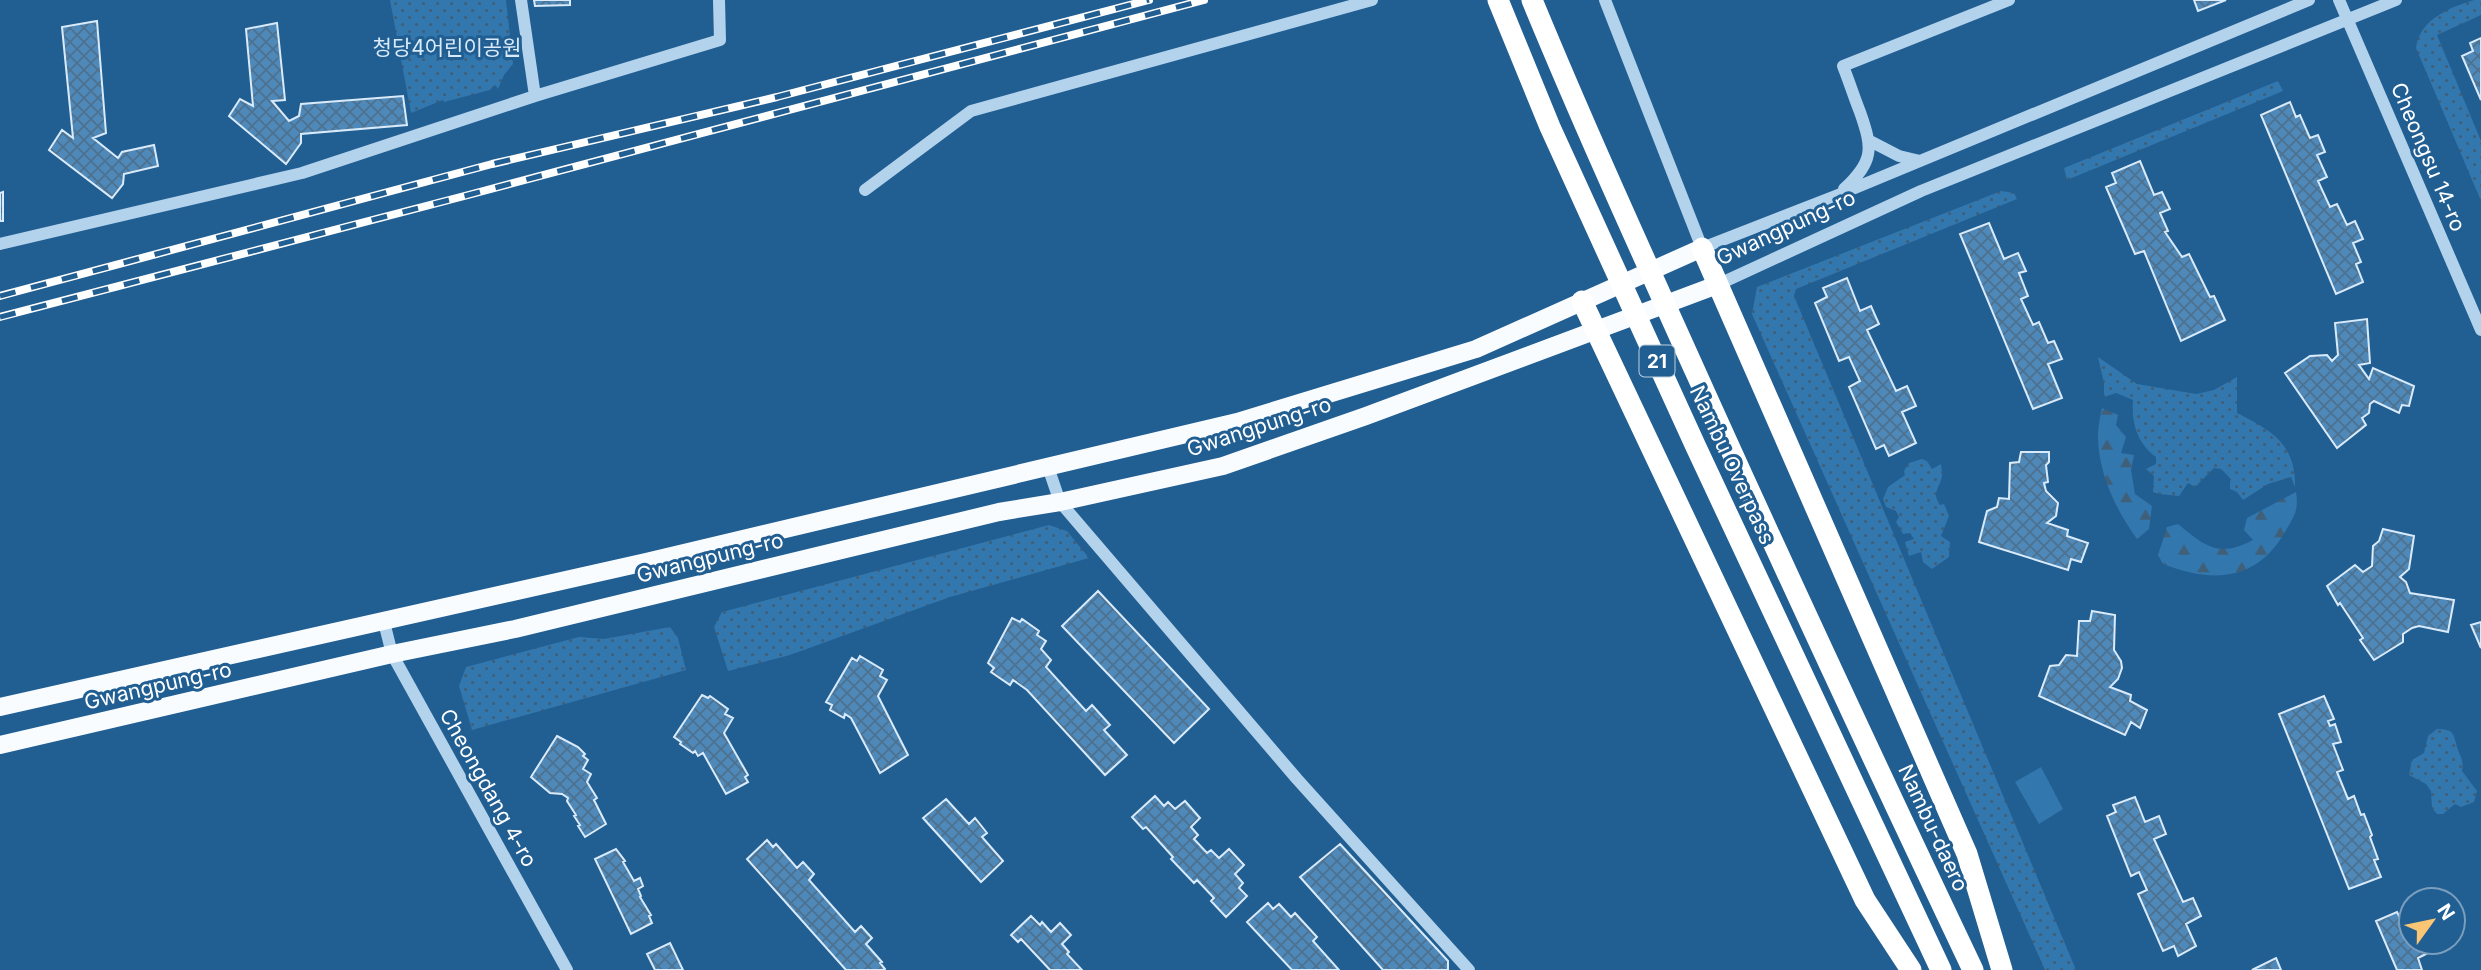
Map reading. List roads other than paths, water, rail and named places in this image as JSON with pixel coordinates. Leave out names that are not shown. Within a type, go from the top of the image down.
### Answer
[{"type":"highway","name":"Nambu Overpass","points":[[1499,0],[1549,127],[1941,970]]},
{"type":"highway","name":"Nambu Overpass","points":[[1532,0],[1590,139],[1848,707]]},
{"type":"highway","points":[[1702,248],[1967,854],[2001,970]]},
{"type":"highway","points":[[1581,302],[1865,900],[1911,970]]},
{"type":"highway","name":"Nambu-daero","points":[[1848,707],[1973,970]]},
{"type":"main road","name":"Gwangpung-ro","points":[[0,707],[384,622],[1237,422],[1476,349],[1702,248]]},
{"type":"main road","name":"Gwangpung-ro","points":[[0,745],[393,654],[528,626],[999,512],[1060,502],[1223,466],[1596,332],[1717,285]]},
{"type":"street","points":[[522,0],[535,96]]},
{"type":"street","points":[[0,244],[302,173],[535,96],[720,40],[719,0]]},
{"type":"street","points":[[865,190],[971,111],[1371,0]]},
{"type":"street","name":"Gwangpung-ro","points":[[1605,0],[1702,248],[1838,195],[2309,0]]},
{"type":"street","points":[[1838,195],[1862,171],[1870,141],[1843,66],[2009,0]]},
{"type":"street","name":"Cheongsu 14-ro","points":[[2339,0],[2481,330]]},
{"type":"street","name":"Gwangpung-ro","points":[[1717,285],[1922,191],[2396,0]]},
{"type":"street","points":[[1870,141],[1899,156],[1920,161]]},
{"type":"street","points":[[1048,467],[1060,502],[1297,779],[1469,970]]},
{"type":"street","name":"Cheongdang 4-ro","points":[[384,622],[393,654],[567,970]]},
{"type":"railway","points":[[0,296],[492,164],[777,97],[1149,0]]},
{"type":"railway","points":[[0,317],[1204,0]]},
{"type":"park label","name":"청당4어린이공원","points":[[447,48]]}]
